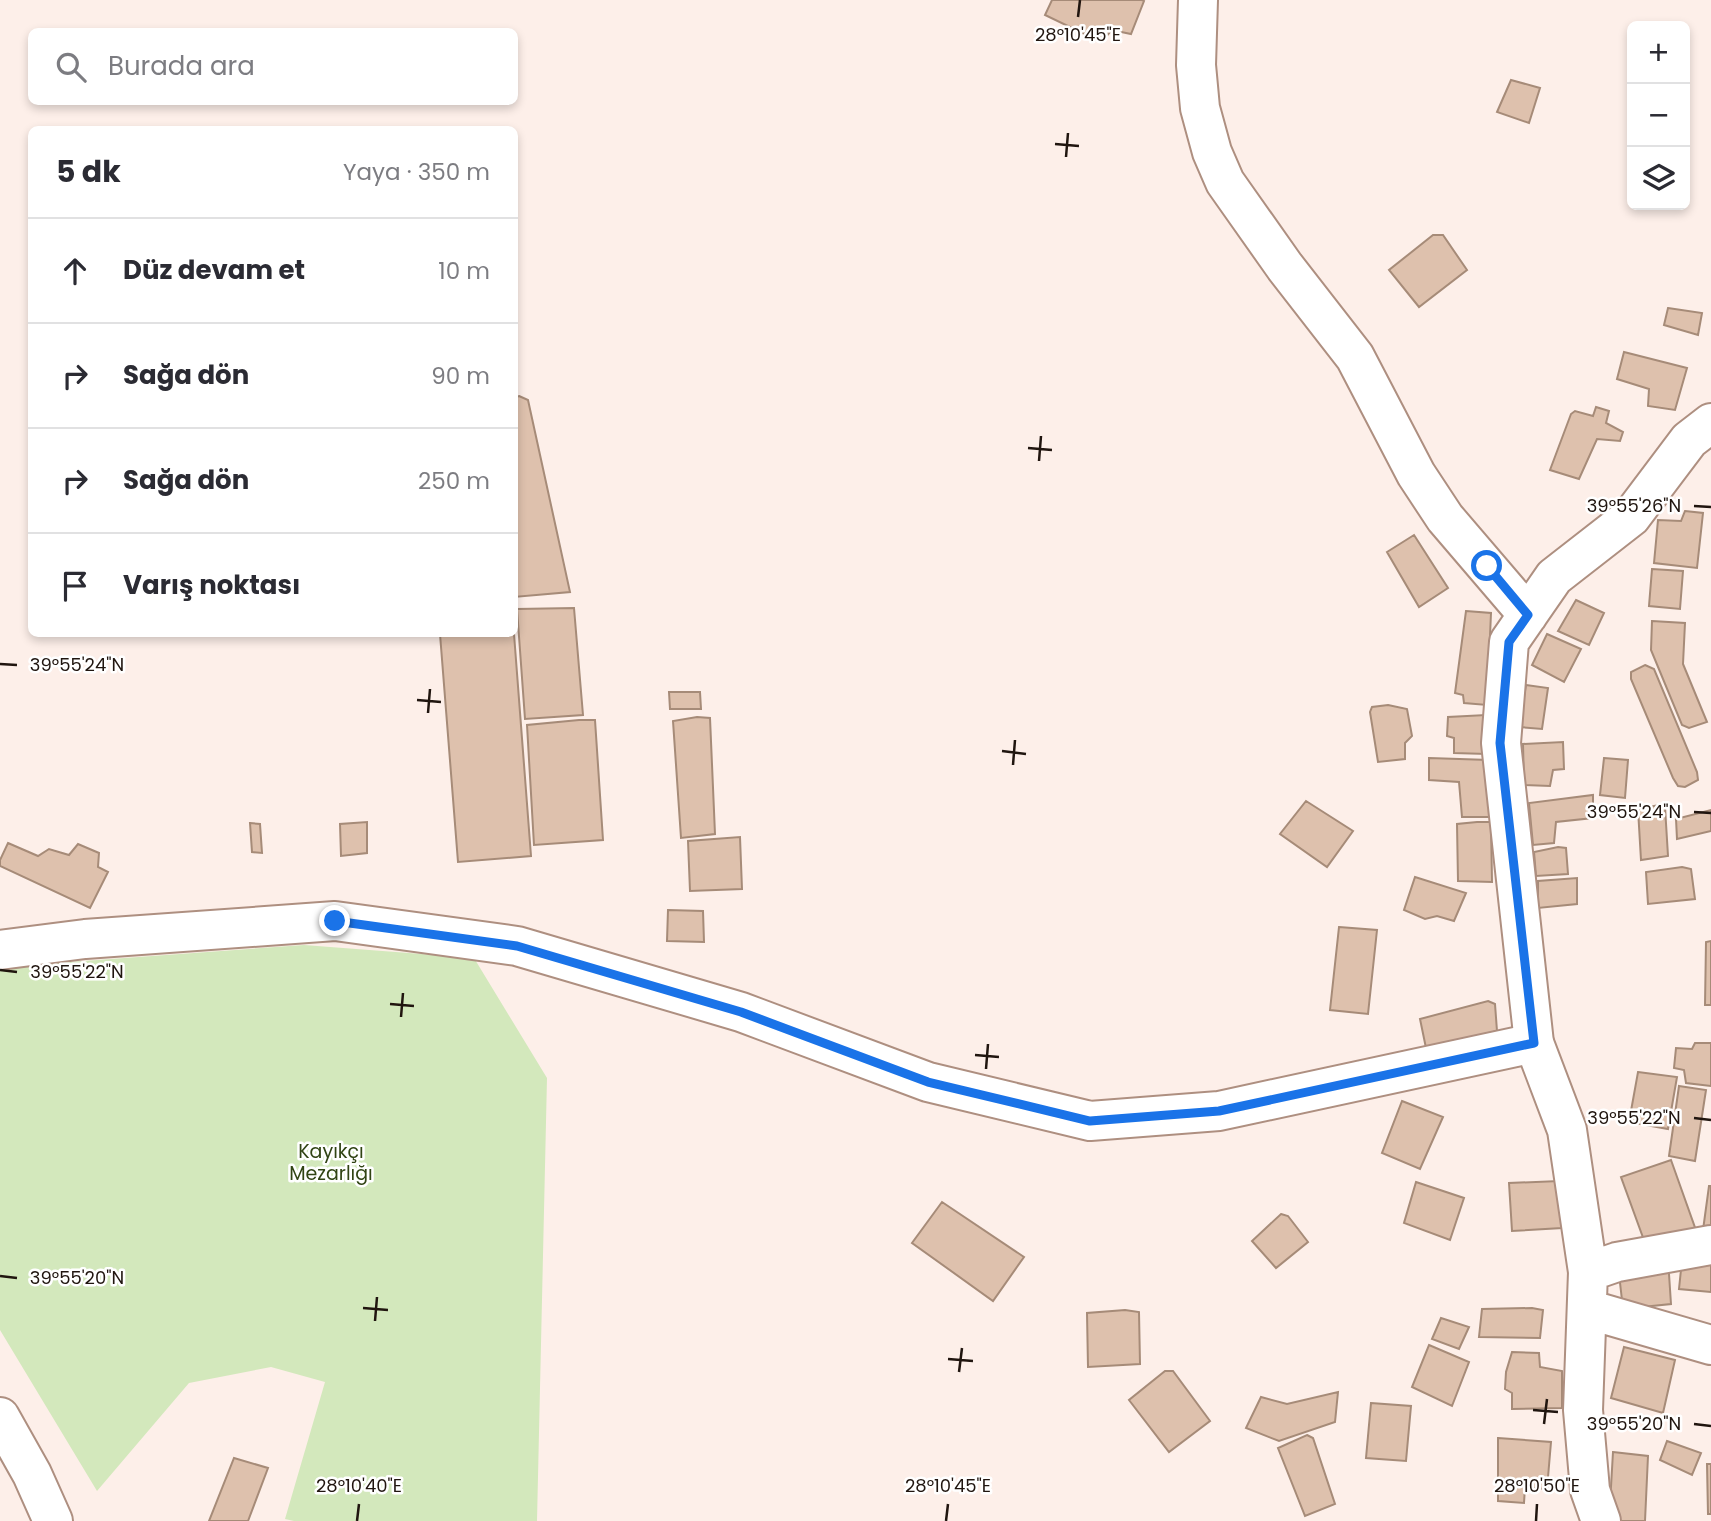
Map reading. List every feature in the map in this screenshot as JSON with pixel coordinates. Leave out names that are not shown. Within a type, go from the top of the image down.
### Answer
[{"type":"street","points":[[1198,0],[1196,65],[1200,108],[1212,152],[1225,183],[1285,267],[1355,357],[1416,474],[1445,518],[1528,615]]},
{"type":"street","points":[[1601,1521],[1590,1490],[1584,1424],[1587,1291],[1567,1130],[1534,1043],[1500,743],[1509,642],[1554,577],[1631,517],[1689,440],[1711,423]]},
{"type":"street","points":[[0,950],[85,939],[335,921],[517,946],[741,1012],[928,1082],[1090,1121],[1219,1111],[1534,1043]]},
{"type":"street","points":[[1587,1291],[1617,1262],[1711,1245]]},
{"type":"street","points":[[1587,1291],[1711,1345]]},
{"type":"street","points":[[0,1417],[32,1474],[52,1521]]},
{"type":"green space","name":"Kayıkçı Mezarlığı","points":[[304,945],[474,958],[547,1078],[537,1521],[285,1519],[325,1382],[271,1367],[189,1383],[97,1491],[0,1330],[0,970],[28,965]]},
{"type":"building","points":[[1052,0],[1144,1],[1131,34],[1112,30],[1101,42],[1045,15]]},
{"type":"building","points":[[1511,80],[1540,88],[1529,123],[1497,112]]},
{"type":"building","points":[[1433,235],[1443,235],[1467,270],[1419,307],[1389,270]]},
{"type":"building","points":[[1668,308],[1702,313],[1698,335],[1664,325]]},
{"type":"building","points":[[1624,352],[1687,368],[1675,410],[1648,406],[1649,389],[1617,379]]},
{"type":"building","points":[[518,396],[528,400],[570,592],[518,597]]},
{"type":"building","points":[[1596,407],[1609,411],[1606,423],[1623,432],[1620,441],[1597,439],[1579,479],[1550,470],[1571,414],[1575,411],[1593,416]]},
{"type":"building","points":[[1685,511],[1703,513],[1697,568],[1654,563],[1658,520],[1681,521]]},
{"type":"building","points":[[1414,535],[1448,588],[1419,607],[1387,552]]},
{"type":"building","points":[[1652,569],[1683,571],[1680,609],[1649,606]]},
{"type":"building","points":[[1576,600],[1604,613],[1589,645],[1558,631]]},
{"type":"building","points":[[574,608],[583,715],[525,719],[518,609]]},
{"type":"building","points":[[1466,611],[1491,613],[1487,705],[1464,703],[1463,695],[1455,693]]},
{"type":"building","points":[[1652,621],[1685,623],[1683,664],[1707,722],[1689,728],[1682,725],[1651,650]]},
{"type":"building","points":[[1547,634],[1581,649],[1564,682],[1532,665]]},
{"type":"building","points":[[440,637],[514,637],[531,856],[458,862]]},
{"type":"building","points":[[1645,665],[1654,669],[1697,772],[1698,780],[1685,787],[1678,786],[1673,778],[1631,679],[1631,672]]},
{"type":"building","points":[[1526,685],[1548,688],[1542,729],[1519,727]]},
{"type":"building","points":[[669,692],[700,692],[701,709],[670,709]]},
{"type":"building","points":[[1388,705],[1407,709],[1412,736],[1405,743],[1405,759],[1378,762],[1370,712],[1372,707]]},
{"type":"building","points":[[1486,715],[1487,754],[1454,753],[1454,738],[1447,736],[1448,717]]},
{"type":"building","points":[[710,718],[715,834],[681,838],[673,721]]},
{"type":"building","points":[[595,720],[603,840],[534,845],[527,725]]},
{"type":"building","points":[[1563,742],[1564,769],[1553,770],[1550,786],[1524,785],[1523,744]]},
{"type":"building","points":[[1429,758],[1489,760],[1489,817],[1462,817],[1459,782],[1429,780]]},
{"type":"building","points":[[1604,758],[1628,760],[1625,798],[1600,795]]},
{"type":"building","points":[[1593,795],[1593,818],[1556,822],[1554,843],[1533,845],[1529,803]]},
{"type":"building","points":[[1306,801],[1353,831],[1327,867],[1280,834]]},
{"type":"building","points":[[1659,805],[1665,807],[1668,856],[1641,860],[1638,809]]},
{"type":"building","points":[[1711,810],[1711,831],[1677,839],[1676,819]]},
{"type":"building","points":[[367,822],[367,853],[341,856],[340,824]]},
{"type":"building","points":[[1491,822],[1492,882],[1458,881],[1457,824]]},
{"type":"building","points":[[250,823],[260,824],[262,853],[252,852]]},
{"type":"building","points":[[740,837],[742,889],[690,891],[688,841]]},
{"type":"building","points":[[8,843],[38,856],[49,849],[69,855],[78,844],[99,853],[98,867],[108,872],[90,908],[0,866]]},
{"type":"building","points":[[1566,848],[1568,874],[1536,876],[1534,852]]},
{"type":"building","points":[[1682,867],[1691,869],[1695,899],[1648,904],[1646,872]]},
{"type":"building","points":[[1415,877],[1466,893],[1454,921],[1437,916],[1425,919],[1404,910]]},
{"type":"building","points":[[1577,878],[1577,904],[1538,908],[1538,881]]},
{"type":"building","points":[[668,910],[703,911],[704,942],[667,941]]},
{"type":"building","points":[[1339,927],[1377,930],[1368,1014],[1330,1010]]},
{"type":"building","points":[[1711,941],[1711,1005],[1705,1005],[1706,942]]},
{"type":"building","points":[[1488,1001],[1495,1004],[1497,1031],[1426,1048],[1420,1019]]},
{"type":"building","points":[[1695,1043],[1711,1043],[1711,1086],[1686,1083],[1684,1070],[1674,1068],[1676,1048],[1692,1049]]},
{"type":"building","points":[[1638,1072],[1677,1077],[1668,1129],[1629,1122]]},
{"type":"building","points":[[1679,1086],[1706,1090],[1695,1161],[1669,1156]]},
{"type":"building","points":[[1402,1101],[1443,1117],[1420,1169],[1382,1153]]},
{"type":"building","points":[[1671,1160],[1698,1236],[1649,1254],[1621,1177]]},
{"type":"building","points":[[1559,1181],[1562,1228],[1512,1231],[1509,1183]]},
{"type":"building","points":[[1416,1182],[1464,1198],[1450,1240],[1404,1223]]},
{"type":"building","points":[[1709,1186],[1711,1230],[1703,1230]]},
{"type":"building","points":[[942,1202],[1024,1257],[993,1301],[912,1243]]},
{"type":"building","points":[[1281,1214],[1288,1216],[1308,1242],[1276,1268],[1252,1241]]},
{"type":"building","points":[[1668,1259],[1671,1304],[1623,1309],[1618,1265]]},
{"type":"building","points":[[1682,1260],[1711,1263],[1711,1292],[1679,1289]]},
{"type":"building","points":[[1482,1309],[1543,1310],[1540,1338],[1479,1337]]},
{"type":"building","points":[[1125,1310],[1139,1312],[1140,1364],[1088,1367],[1087,1313]]},
{"type":"building","points":[[1441,1318],[1469,1327],[1459,1349],[1432,1339]]},
{"type":"building","points":[[1429,1345],[1469,1362],[1452,1406],[1412,1387]]},
{"type":"building","points":[[1624,1347],[1675,1360],[1663,1413],[1611,1398]]},
{"type":"building","points":[[1512,1352],[1539,1353],[1540,1367],[1562,1371],[1562,1408],[1512,1409],[1512,1393],[1505,1389],[1506,1372]]},
{"type":"building","points":[[1165,1371],[1173,1371],[1210,1421],[1169,1452],[1129,1400]]},
{"type":"building","points":[[1338,1392],[1335,1422],[1279,1441],[1246,1428],[1261,1397],[1287,1404]]},
{"type":"building","points":[[1371,1403],[1411,1406],[1406,1461],[1366,1458]]},
{"type":"building","points":[[1307,1435],[1313,1438],[1335,1504],[1305,1516],[1278,1448]]},
{"type":"building","points":[[1498,1438],[1551,1442],[1547,1489],[1525,1487],[1524,1503],[1498,1501]]},
{"type":"building","points":[[1667,1441],[1701,1453],[1692,1475],[1660,1460]]},
{"type":"building","points":[[1613,1452],[1648,1456],[1645,1521],[1609,1521]]},
{"type":"building","points":[[234,1458],[268,1468],[248,1521],[209,1521]]},
{"type":"building","points":[[1707,1464],[1711,1464],[1711,1514],[1708,1514]]},
{"type":"route","points":[[335,921],[517,946],[741,1012],[928,1082],[1090,1121],[1219,1111],[1534,1043],[1500,743],[1509,642],[1528,615],[1487,566]]}]
